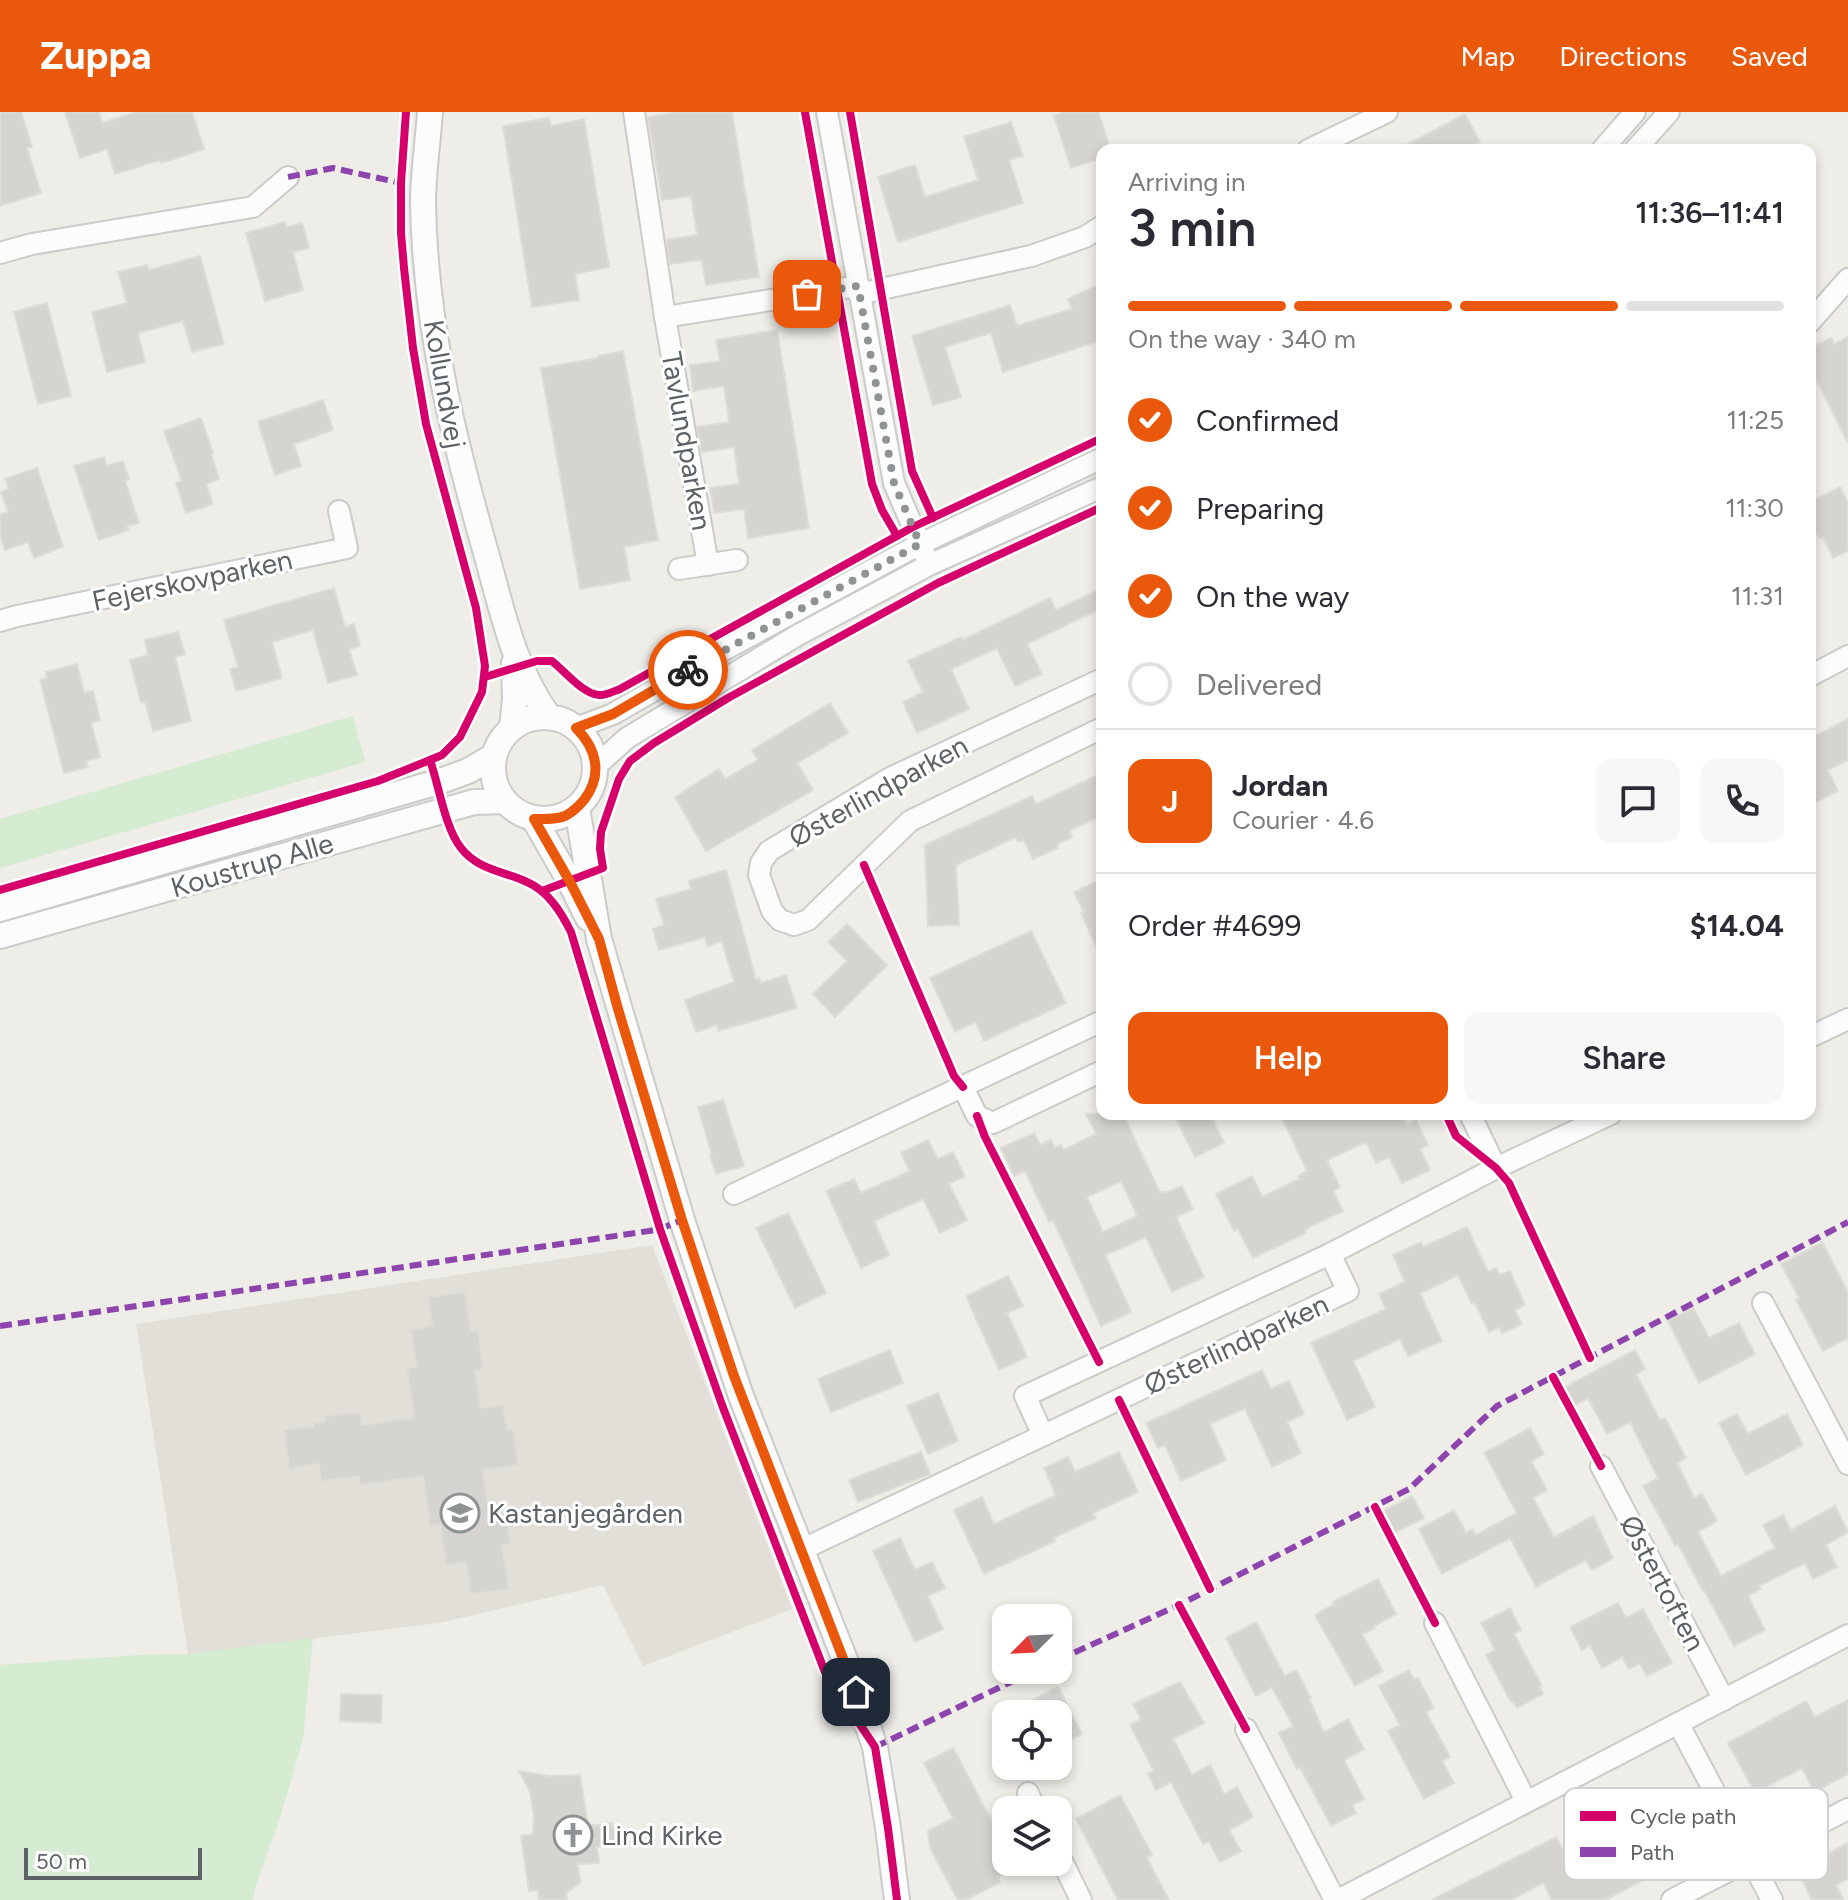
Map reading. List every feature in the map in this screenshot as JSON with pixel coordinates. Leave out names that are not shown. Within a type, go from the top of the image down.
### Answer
[{"type":"street","name":"Kollundvej","points":[[430,112],[423,201],[430,297],[441,378],[460,463],[513,649],[533,695],[549,717]]},
{"type":"street","name":"Tavlundparken","points":[[634,112],[665,317],[708,565]]},
{"type":"street","points":[[827,112],[894,483],[929,565]]},
{"type":"street","points":[[1320,144],[1387,112]]},
{"type":"street","points":[[1607,144],[1635,112]]},
{"type":"street","points":[[1640,144],[1669,112]]},
{"type":"street","points":[[0,253],[32,244],[253,207],[288,177]]},
{"type":"street","name":"Tavlundparken","points":[[665,317],[858,290],[1031,256],[1085,237],[1096,230]]},
{"type":"street","points":[[1816,315],[1848,279]]},
{"type":"street","points":[[576,728],[613,714],[920,544],[1096,461]]},
{"type":"street","points":[[596,766],[627,738],[798,635],[929,565],[1096,490]]},
{"type":"street","name":"Fejerskovparken","points":[[0,621],[347,548],[339,511]]},
{"type":"street","name":"Tavlundparken","points":[[679,569],[737,560]]},
{"type":"street","name":"Kollundvej","points":[[512,728],[515,699],[513,649]]},
{"type":"street","points":[[1816,673],[1848,656]]},
{"type":"street","name":"Østerlindparken","points":[[1096,682],[890,778],[769,851],[761,863],[759,875],[772,911],[780,920],[794,925],[808,920],[910,821],[1096,731]]},
{"type":"street","points":[[549,717],[563,720],[576,728],[593,751],[596,766],[592,789],[577,808],[564,816],[549,820],[518,813],[496,788],[494,756],[501,740],[512,728],[529,719],[549,717]]},
{"type":"street","name":"Koustrup Alle","points":[[0,909],[438,782],[468,771],[494,756]]},
{"type":"street","name":"Koustrup Alle","points":[[0,936],[474,802],[505,801]]},
{"type":"street","points":[[577,808],[599,939],[682,1220],[738,1386],[847,1665],[875,1747],[897,1900]]},
{"type":"street","points":[[534,819],[599,939]]},
{"type":"street","points":[[1816,1034],[1848,1019]]},
{"type":"street","points":[[734,1194],[1096,1024]]},
{"type":"street","points":[[963,1087],[977,1116],[993,1123],[1096,1074]]},
{"type":"street","points":[[1473,1120],[1496,1168]]},
{"type":"street","name":"Østerlindparken","points":[[1043,1435],[1025,1396],[1330,1254],[1496,1168],[1598,1120]]},
{"type":"street","name":"Østerlindparken","points":[[801,1550],[1348,1291],[1330,1254]]},
{"type":"street","points":[[1763,1303],[1848,1464]]},
{"type":"street","name":"Østertoften","points":[[1601,1466],[1724,1700]]},
{"type":"street","points":[[1435,1623],[1526,1801]]},
{"type":"street","points":[[1246,1729],[1336,1900],[1848,1635]]},
{"type":"street","points":[[1678,1723],[1712,1788]]},
{"type":"street","points":[[1828,1819],[1848,1809]]},
{"type":"street","points":[[1069,1876],[1081,1900]]},
{"type":"street","points":[[1672,1900],[1710,1880]]},
{"type":"street","points":[[1761,1880],[1772,1900]]},
{"type":"shaded area","name":"Kastanjegården","points":[[652,1245],[792,1609],[643,1666],[603,1585],[439,1623],[188,1654],[136,1324]]},
{"type":"green space","points":[[353,716],[365,762],[0,868],[0,819]]},
{"type":"green space","points":[[313,1638],[303,1739],[253,1900],[0,1900],[0,1665],[188,1654]]},
{"type":"building","points":[[0,112],[21,112],[32,147],[27,148],[41,193],[0,206]]},
{"type":"building","points":[[65,112],[99,112],[102,123],[137,112],[192,112],[204,149],[115,174],[107,149],[80,158]]},
{"type":"building","points":[[681,112],[732,112],[759,277],[706,285],[702,260],[670,264],[666,240],[697,235],[691,196],[662,200],[648,117]]},
{"type":"building","points":[[1065,112],[1098,112],[1109,144],[1096,144],[1096,160],[1071,168],[1054,116]]},
{"type":"building","points":[[1465,114],[1480,142],[1476,144],[1408,144]]},
{"type":"building","points":[[549,118],[551,126],[584,119],[609,267],[575,274],[579,300],[532,307],[503,126]]},
{"type":"building","points":[[1011,122],[1023,156],[1009,160],[1023,203],[898,242],[878,177],[915,165],[925,197],[978,180],[964,137]]},
{"type":"building","points":[[285,222],[286,227],[302,223],[309,248],[293,252],[303,290],[265,301],[246,233]]},
{"type":"building","points":[[200,256],[224,344],[192,352],[183,321],[138,333],[145,362],[107,372],[92,312],[127,303],[118,272],[147,265],[149,270]]},
{"type":"building","points":[[1096,286],[1096,342],[1003,372],[991,333],[945,347],[961,397],[933,405],[912,336],[1010,305],[1017,326],[1072,309],[1068,299]]},
{"type":"building","points":[[47,303],[71,396],[38,404],[14,312]]},
{"type":"building","points":[[777,330],[809,528],[748,538],[744,509],[714,513],[710,488],[739,484],[734,447],[702,452],[697,427],[729,422],[724,386],[693,391],[690,365],[720,361],[716,340]]},
{"type":"building","points":[[1848,337],[1848,443],[1816,379],[1816,345],[1831,338],[1834,344]]},
{"type":"building","points":[[623,351],[658,540],[624,547],[630,580],[580,589],[541,368]]},
{"type":"building","points":[[323,400],[333,430],[294,444],[301,466],[275,475],[258,422]]},
{"type":"building","points":[[201,418],[219,479],[206,484],[213,504],[186,513],[176,483],[182,481],[164,431]]},
{"type":"building","points":[[104,457],[107,466],[123,461],[129,479],[125,481],[139,523],[127,526],[129,530],[99,540],[74,466]]},
{"type":"building","points":[[37,468],[63,547],[34,558],[28,542],[5,550],[0,536],[0,514],[8,512],[1,492],[9,489],[5,479]]},
{"type":"building","points":[[1840,487],[1848,503],[1848,551],[1833,558],[1823,537],[1819,538],[1816,532],[1816,499]]},
{"type":"building","points":[[334,588],[345,627],[354,624],[360,646],[349,649],[357,675],[328,683],[313,630],[272,642],[282,678],[236,691],[230,669],[238,667],[224,620]]},
{"type":"building","points":[[1096,591],[1096,611],[1027,644],[1042,674],[1015,686],[997,648],[951,669],[969,709],[917,733],[903,702],[923,692],[908,661],[961,637],[962,640],[1050,598],[1056,610]]},
{"type":"building","points":[[178,632],[185,654],[175,657],[191,721],[153,731],[145,702],[141,702],[130,660],[148,655],[145,640]]},
{"type":"building","points":[[77,664],[84,693],[93,691],[100,720],[91,723],[100,757],[86,761],[88,767],[64,773],[40,680],[47,678],[46,672]]},
{"type":"building","points":[[830,703],[848,733],[797,763],[813,790],[706,851],[675,797],[719,769],[725,779],[758,760],[752,750]]},
{"type":"building","points":[[1848,719],[1848,760],[1828,770],[1838,791],[1816,802],[1816,736]]},
{"type":"building","points":[[1096,776],[1096,818],[1069,831],[1072,837],[1057,844],[1058,848],[1033,859],[1024,840],[1018,842],[1016,837],[956,865],[959,925],[928,926],[925,845],[1032,796],[1036,804]]},
{"type":"building","points":[[726,870],[756,980],[759,978],[761,983],[786,975],[797,1008],[718,1031],[717,1025],[696,1032],[685,1000],[734,982],[722,941],[707,946],[705,937],[659,950],[653,929],[664,925],[656,899],[691,889],[689,881]]},
{"type":"building","points":[[1096,882],[1096,945],[1081,913],[1084,912],[1074,892]]},
{"type":"building","points":[[847,924],[887,965],[835,1017],[813,994],[847,961],[828,942]]},
{"type":"building","points":[[1031,931],[1066,1003],[984,1041],[976,1022],[955,1032],[930,978]]},
{"type":"building","points":[[723,1100],[744,1166],[716,1174],[698,1107]]},
{"type":"building","points":[[1086,1114],[1096,1114],[1096,1120],[1126,1120],[1160,1193],[1182,1186],[1193,1209],[1176,1217],[1204,1277],[1172,1292],[1146,1237],[1105,1255],[1131,1312],[1101,1326],[1053,1220],[1049,1222],[1025,1171],[1014,1176],[1001,1148],[1034,1133],[1040,1145],[1051,1140],[1055,1148],[1061,1145],[1063,1150],[1096,1134]],"holes":[[[1121,1181],[1137,1216],[1103,1232],[1087,1197]]]},
{"type":"building","points":[[1177,1120],[1213,1120],[1224,1143],[1195,1157]]},
{"type":"building","points":[[1283,1120],[1405,1120],[1407,1125],[1416,1120],[1428,1145],[1420,1149],[1430,1170],[1402,1183],[1389,1157],[1376,1163],[1366,1142],[1327,1160],[1340,1187],[1333,1191],[1343,1211],[1253,1258],[1238,1229],[1234,1231],[1216,1194],[1252,1176],[1262,1197],[1300,1179],[1298,1176],[1307,1171]]},
{"type":"building","points":[[928,1140],[938,1159],[953,1152],[965,1176],[949,1184],[967,1220],[940,1233],[923,1199],[874,1221],[889,1255],[861,1268],[826,1191],[854,1179],[861,1193],[910,1171],[901,1153]]},
{"type":"building","points":[[788,1213],[826,1293],[795,1308],[756,1228]]},
{"type":"building","points":[[1467,1227],[1488,1272],[1496,1268],[1500,1275],[1510,1271],[1525,1305],[1515,1310],[1522,1324],[1502,1333],[1499,1327],[1489,1332],[1458,1275],[1420,1293],[1442,1341],[1408,1356],[1400,1339],[1353,1361],[1375,1407],[1347,1420],[1311,1343],[1386,1309],[1379,1294],[1405,1282],[1393,1255],[1421,1242],[1423,1247]]},
{"type":"building","points":[[1822,1242],[1848,1292],[1848,1338],[1823,1351],[1781,1264]]},
{"type":"building","points":[[1008,1276],[1023,1306],[1007,1313],[1027,1357],[999,1370],[966,1296]]},
{"type":"building","points":[[465,1292],[471,1331],[478,1330],[483,1369],[475,1370],[481,1408],[503,1405],[507,1430],[513,1429],[518,1465],[483,1470],[489,1511],[505,1508],[510,1544],[502,1545],[509,1589],[471,1594],[466,1562],[446,1565],[440,1524],[430,1526],[423,1476],[360,1485],[359,1476],[321,1481],[319,1464],[289,1468],[284,1430],[313,1426],[313,1423],[326,1421],[325,1416],[360,1412],[362,1425],[414,1418],[407,1368],[416,1367],[411,1329],[432,1326],[428,1297]]},
{"type":"building","points":[[1693,1308],[1709,1338],[1739,1323],[1755,1354],[1699,1383],[1668,1321]]},
{"type":"building","points":[[890,1350],[903,1383],[831,1412],[818,1379]]},
{"type":"building","points":[[1635,1350],[1645,1369],[1636,1374],[1660,1420],[1665,1418],[1686,1458],[1677,1463],[1694,1498],[1702,1494],[1717,1521],[1698,1532],[1721,1576],[1775,1548],[1763,1525],[1783,1515],[1791,1530],[1835,1506],[1848,1532],[1826,1545],[1837,1567],[1813,1579],[1805,1563],[1759,1586],[1761,1589],[1748,1596],[1765,1630],[1734,1646],[1643,1486],[1658,1478],[1630,1422],[1607,1434],[1588,1398],[1575,1405],[1565,1387]]},
{"type":"building","points":[[1262,1370],[1271,1389],[1289,1381],[1304,1414],[1287,1422],[1301,1453],[1272,1467],[1245,1408],[1210,1424],[1226,1460],[1181,1481],[1165,1445],[1158,1448],[1146,1423]]},
{"type":"building","points":[[938,1393],[958,1441],[928,1454],[907,1406]]},
{"type":"building","points":[[1737,1414],[1748,1434],[1787,1414],[1803,1445],[1746,1475],[1719,1423]]},
{"type":"building","points":[[1530,1428],[1544,1454],[1531,1461],[1547,1490],[1533,1498],[1554,1537],[1593,1516],[1613,1558],[1592,1570],[1586,1560],[1536,1587],[1510,1538],[1442,1574],[1419,1529],[1454,1510],[1466,1533],[1472,1529],[1476,1535],[1517,1513],[1484,1453]]},
{"type":"building","points":[[921,1452],[930,1474],[858,1502],[849,1480]]},
{"type":"building","points":[[1119,1452],[1138,1492],[1093,1513],[1096,1518],[1053,1538],[1055,1541],[984,1574],[954,1510],[982,1497],[994,1524],[1056,1495],[1044,1468],[1068,1457],[1075,1472]]},
{"type":"building","points":[[1412,1496],[1424,1518],[1394,1533],[1382,1512]]},
{"type":"building","points":[[900,1538],[915,1570],[932,1562],[945,1588],[928,1596],[943,1629],[915,1642],[873,1551]]},
{"type":"building","points":[[1378,1579],[1396,1614],[1362,1634],[1383,1671],[1355,1686],[1315,1615]]},
{"type":"building","points":[[1618,1603],[1626,1618],[1643,1609],[1672,1663],[1647,1676],[1640,1663],[1629,1669],[1622,1657],[1602,1668],[1590,1645],[1582,1650],[1570,1627]]},
{"type":"building","points":[[1510,1608],[1521,1630],[1514,1634],[1542,1686],[1543,1694],[1517,1708],[1486,1655],[1495,1650],[1481,1623]]},
{"type":"building","points":[[1256,1622],[1285,1676],[1296,1670],[1324,1732],[1348,1719],[1364,1749],[1344,1760],[1364,1799],[1352,1805],[1356,1813],[1331,1826],[1279,1733],[1293,1726],[1272,1687],[1256,1696],[1226,1638]]},
{"type":"building","points":[[1409,1670],[1414,1680],[1418,1678],[1434,1708],[1426,1712],[1450,1757],[1442,1761],[1454,1783],[1424,1799],[1388,1731],[1400,1725],[1379,1686]]},
{"type":"building","points":[[1180,1682],[1204,1723],[1173,1739],[1192,1775],[1210,1765],[1224,1794],[1237,1787],[1253,1817],[1229,1830],[1241,1851],[1220,1862],[1209,1841],[1203,1844],[1171,1782],[1156,1790],[1148,1774],[1154,1771],[1130,1725],[1141,1719],[1133,1704]]},
{"type":"building","points":[[1058,1686],[1065,1700],[1033,1700],[1057,1687]]},
{"type":"building","points":[[341,1694],[382,1695],[381,1723],[340,1721]]},
{"type":"building","points":[[1848,1700],[1848,1774],[1822,1788],[1812,1788],[1802,1768],[1764,1788],[1752,1788],[1728,1743],[1806,1701],[1815,1717]]},
{"type":"building","points":[[1072,1714],[1082,1734],[1072,1739]]},
{"type":"building","points":[[953,1748],[992,1822],[992,1876],[999,1876],[1000,1882],[966,1900],[958,1900],[930,1848],[928,1831],[953,1818],[924,1763]]},
{"type":"building","name":"Lind Kirke","points":[[519,1771],[550,1776],[580,1775],[588,1826],[612,1823],[614,1831],[631,1842],[597,1847],[599,1863],[577,1864],[581,1882],[566,1893],[567,1900],[539,1900],[538,1890],[529,1891],[521,1836],[533,1834],[534,1817],[530,1792]]},
{"type":"building","points":[[1120,1795],[1152,1855],[1147,1858],[1169,1900],[1118,1900],[1076,1819]]},
{"type":"building","points":[[1556,1837],[1562,1848],[1564,1880],[1643,1880],[1606,1900],[1552,1900],[1543,1883],[1511,1900],[1432,1900]]},
{"type":"building","points":[[1848,1843],[1848,1879],[1836,1885],[1844,1900],[1812,1900],[1802,1880],[1828,1880],[1828,1854]]},
{"type":"marked path","points":[[288,177],[333,168],[401,183]]},
{"type":"marked path","points":[[0,1326],[649,1231],[682,1220]]},
{"type":"marked path","points":[[1072,1654],[1179,1605],[1409,1489],[1497,1406],[1848,1222]]},
{"type":"marked path","points":[[875,1747],[1007,1684]]},
{"type":"cycle path","points":[[406,112],[401,233],[413,348],[426,424],[476,608],[485,666],[482,692],[460,737],[442,755],[430,760],[447,818],[461,848],[483,866],[527,882],[541,891],[558,910],[571,932],[660,1229],[722,1405],[825,1672],[875,1747],[897,1900]]},
{"type":"cycle path","points":[[805,112],[872,484],[897,536]]},
{"type":"cycle path","points":[[850,112],[912,471],[933,518]]},
{"type":"cycle path","points":[[485,677],[537,661],[552,661],[588,692],[601,695],[620,689],[913,527],[1096,441]]},
{"type":"cycle path","points":[[542,891],[603,868],[601,832],[619,779],[630,761],[654,743],[728,698],[938,583],[1096,510]]},
{"type":"cycle path","points":[[0,890],[378,781],[430,760]]},
{"type":"cycle path","points":[[864,865],[954,1076],[963,1087]]},
{"type":"cycle path","points":[[977,1116],[1099,1362]]},
{"type":"cycle path","points":[[1449,1120],[1456,1136],[1496,1168],[1509,1183],[1590,1358]]},
{"type":"cycle path","points":[[1553,1377],[1601,1466]]},
{"type":"cycle path","points":[[1119,1400],[1210,1589]]},
{"type":"cycle path","points":[[1375,1507],[1435,1623]]},
{"type":"cycle path","points":[[1179,1605],[1246,1729]]},
{"type":"way so far","points":[[688,670],[920,544],[894,483],[858,286],[807,294]]},
{"type":"place","name":"Kastanjegården","points":[[460,1513]]},
{"type":"place","name":"Lind Kirke","points":[[573,1835]]},
{"type":"route","points":[[688,670],[613,714],[576,728],[593,751],[596,766],[592,789],[577,808],[564,816],[549,820],[534,819],[599,939],[682,1220],[734,1376],[856,1692]]}]
